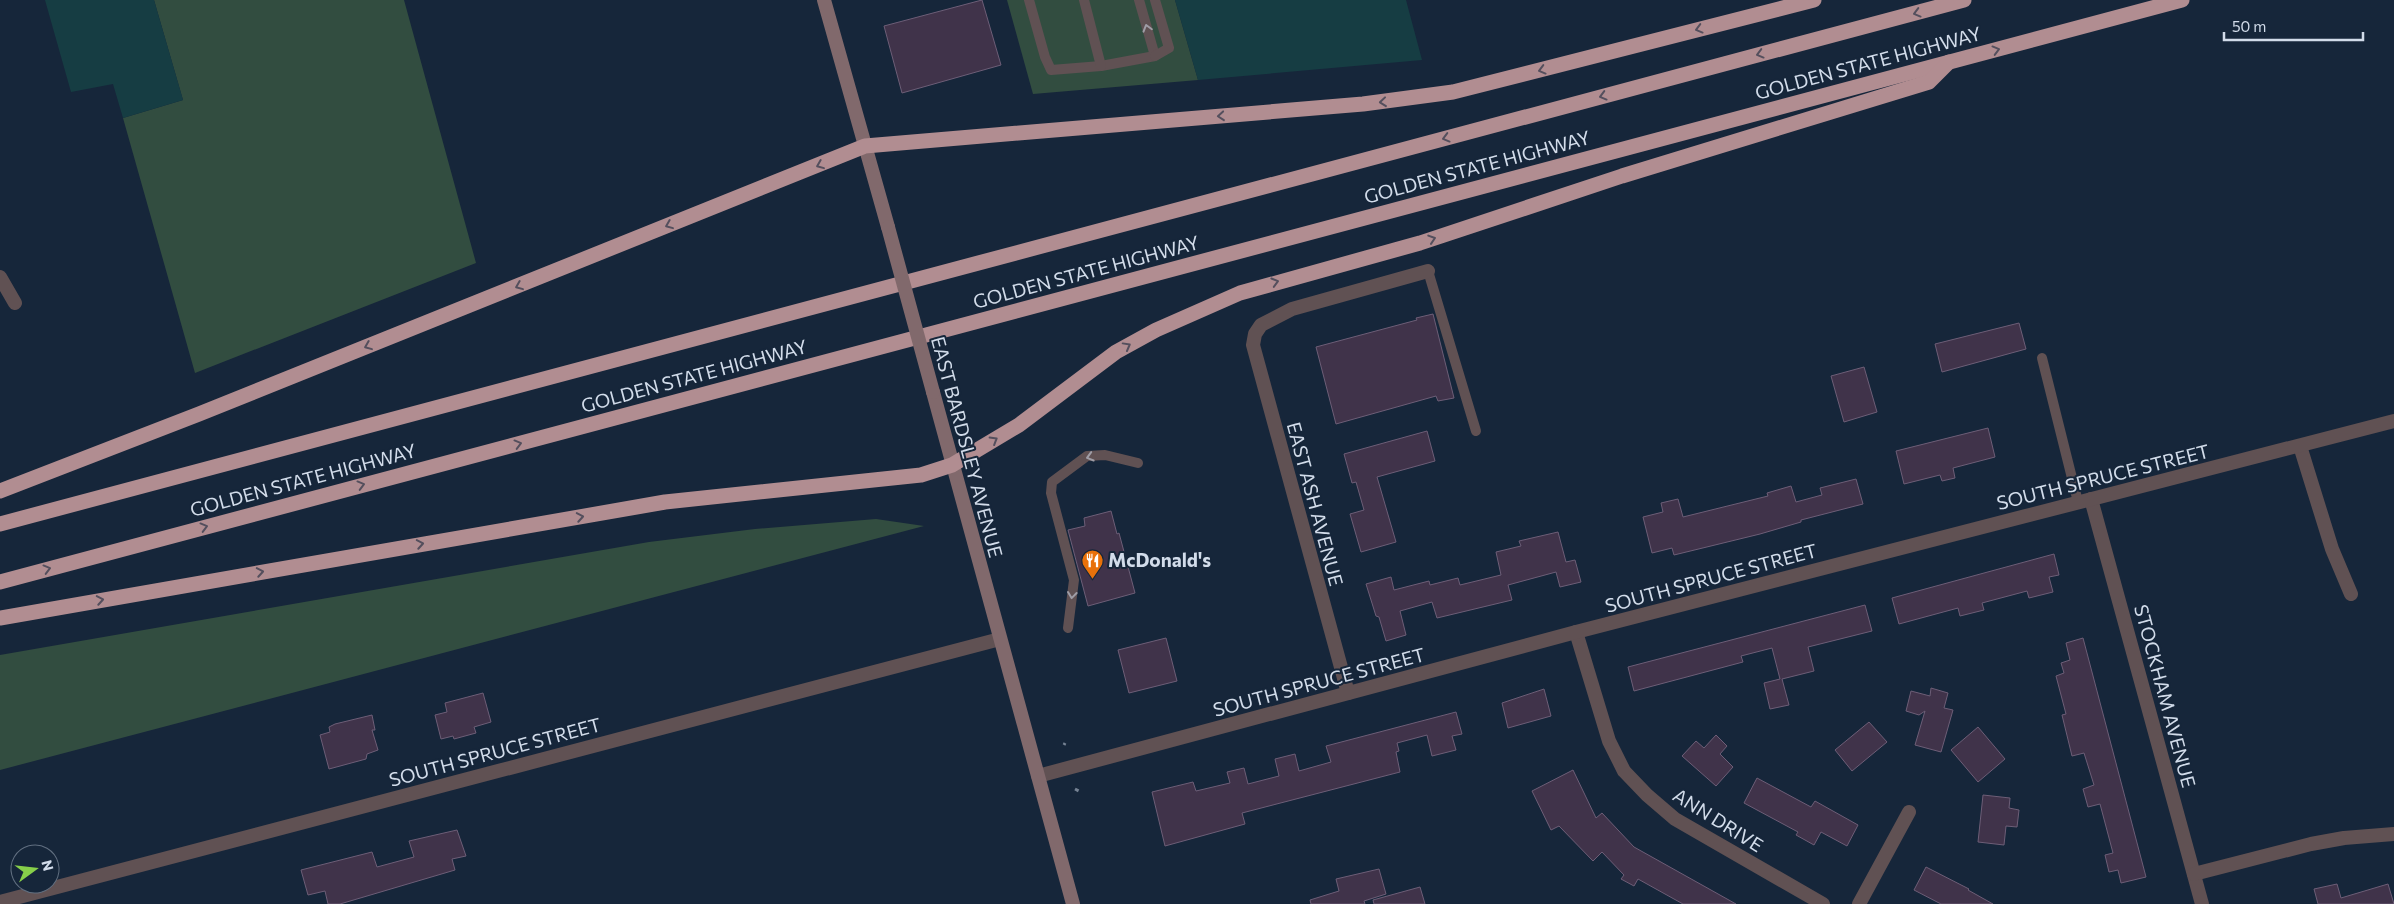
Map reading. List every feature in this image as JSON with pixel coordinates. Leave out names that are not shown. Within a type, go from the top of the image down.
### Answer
[{"type":"highway","points":[[0,491],[200,414],[865,146],[1363,104],[1445,93],[1814,0]]},
{"type":"highway","name":"GOLDEN STATE HIGHWAY","points":[[0,524],[1964,0]]},
{"type":"highway","name":"GOLDEN STATE HIGHWAY","points":[[0,582],[2182,0]]},
{"type":"highway","points":[[0,618],[665,502],[916,477],[952,465],[1019,425],[1116,352],[1156,330],[1209,305],[1276,282],[1420,243],[1622,176],[1929,82],[1949,62]]},
{"type":"main road","name":"EAST BARDSLEY AVENUE","points":[[824,0],[1073,904]]},
{"type":"street","name":"EAST ASH AVENUE","points":[[1348,693],[1253,345],[1255,334],[1261,325],[1292,309],[1428,271]]},
{"type":"street","points":[[0,277],[15,303]]},
{"type":"street","name":"SOUTH SPRUCE STREET","points":[[1038,776],[1576,632],[2394,421]]},
{"type":"street","points":[[2300,446],[2332,549],[2351,594]]},
{"type":"street","name":"STOCKHAM AVENUE","points":[[2085,500],[2202,904]]},
{"type":"street","name":"ANN DRIVE","points":[[1576,632],[1609,741],[1624,771],[1646,795],[1675,819],[1823,904]]},
{"type":"street","name":"SOUTH SPRUCE STREET","points":[[0,902],[1000,639]]},
{"type":"street","points":[[1859,904],[1909,812]]},
{"type":"street","points":[[2194,874],[2311,844],[2344,838],[2394,834]]},
{"type":"lane","points":[[1029,0],[1045,57],[1051,70],[1101,66],[1155,56],[1169,48],[1156,0]]},
{"type":"lane","points":[[1084,0],[1101,66]]},
{"type":"lane","points":[[1139,0],[1155,56]]},
{"type":"lane","points":[[1428,271],[1476,431]]},
{"type":"lane","name":"STOCKHAM AVENUE","points":[[2042,358],[2085,500]]},
{"type":"lane","points":[[1068,628],[1074,580],[1051,493],[1052,482],[1087,456],[1104,455],[1138,463]]},
{"type":"path","points":[[1075,788],[1079,791]]},
{"type":"shaded area","points":[[45,0],[154,0],[183,100],[123,118],[113,84],[71,92]]},
{"type":"shaded area","points":[[154,0],[404,0],[476,263],[195,373],[123,118],[183,100]]},
{"type":"shaded area","points":[[1007,0],[1175,0],[1198,80],[1033,94]]},
{"type":"shaded area","points":[[1175,0],[1406,0],[1422,60],[1198,80]]},
{"type":"shaded area","points":[[876,519],[924,526],[0,770],[0,655],[649,542],[755,529]]},
{"type":"building","points":[[982,0],[1001,65],[902,93],[884,26]]},
{"type":"building","points":[[1433,314],[1454,398],[1438,401],[1436,396],[1336,424],[1316,347]]},
{"type":"building","points":[[2019,323],[2026,349],[1942,372],[1935,344]]},
{"type":"building","points":[[1864,367],[1877,412],[1844,422],[1831,376]]},
{"type":"building","points":[[1988,428],[1995,457],[1953,468],[1955,478],[1942,481],[1940,475],[1904,484],[1896,451]]},
{"type":"building","points":[[1427,431],[1435,461],[1377,477],[1396,542],[1361,552],[1350,514],[1364,510],[1356,482],[1352,483],[1344,454]]},
{"type":"building","points":[[1856,479],[1863,504],[1801,520],[1801,522],[1760,534],[1674,555],[1672,548],[1652,553],[1643,517],[1663,512],[1661,503],[1678,499],[1683,517],[1768,496],[1767,493],[1791,486],[1796,502],[1822,495],[1820,488]]},
{"type":"building","points":[[1111,511],[1135,593],[1088,606],[1068,530],[1085,526],[1084,518]]},
{"type":"building","points":[[1558,532],[1566,562],[1575,560],[1581,582],[1560,587],[1556,572],[1508,585],[1512,600],[1437,618],[1432,602],[1400,611],[1406,635],[1386,641],[1366,584],[1391,577],[1394,590],[1429,581],[1430,585],[1458,578],[1460,585],[1501,575],[1496,552],[1521,546],[1519,541]]},
{"type":"building","points":[[2054,554],[2059,575],[2049,577],[2053,592],[2029,598],[2027,591],[1982,603],[1984,610],[1960,616],[1958,608],[1899,624],[1892,598]]},
{"type":"building","points":[[1865,605],[1872,631],[1808,647],[1814,671],[1782,679],[1789,705],[1770,709],[1764,683],[1780,679],[1772,648],[1741,656],[1743,662],[1634,691],[1628,667]]},
{"type":"building","points":[[1166,638],[1177,681],[1129,693],[1118,650]]},
{"type":"building","points":[[2083,638],[2146,877],[2121,883],[2118,870],[2109,872],[2105,855],[2113,853],[2100,804],[2088,807],[2083,789],[2094,785],[2084,753],[2072,756],[2062,715],[2066,714],[2056,676],[2064,673],[2061,663],[2070,660],[2066,643]]},
{"type":"building","points":[[1931,688],[1948,693],[1944,708],[1953,710],[1941,752],[1915,745],[1925,711],[1919,715],[1906,711],[1911,691],[1930,696]]},
{"type":"building","points":[[1544,689],[1551,716],[1508,728],[1502,703]]},
{"type":"building","points":[[483,693],[491,722],[474,727],[476,733],[454,739],[453,736],[441,739],[435,715],[447,712],[445,703]]},
{"type":"building","points":[[1456,712],[1462,734],[1452,736],[1456,750],[1432,756],[1427,735],[1397,743],[1399,751],[1396,752],[1400,772],[1242,813],[1245,824],[1165,846],[1152,792],[1193,782],[1196,791],[1230,783],[1227,772],[1244,768],[1248,784],[1279,776],[1275,759],[1295,754],[1299,771],[1331,762],[1326,746]]},
{"type":"building","points":[[372,715],[375,730],[372,730],[378,750],[367,754],[366,759],[329,769],[320,735],[330,732],[329,727],[335,724]]},
{"type":"building","points":[[1869,722],[1887,742],[1852,771],[1835,750]]},
{"type":"building","points":[[1978,727],[2005,759],[1978,782],[1951,750]]},
{"type":"building","points":[[1716,735],[1727,746],[1720,754],[1733,767],[1716,786],[1682,756],[1696,741],[1704,748]]},
{"type":"building","points":[[1573,770],[1596,818],[1602,813],[1634,847],[1736,904],[1683,904],[1638,879],[1634,886],[1621,879],[1624,875],[1602,852],[1593,861],[1559,826],[1551,830],[1532,791]]},
{"type":"building","points":[[1757,778],[1811,807],[1815,801],[1858,825],[1847,846],[1821,832],[1814,845],[1796,835],[1798,832],[1744,803]]},
{"type":"building","points":[[1983,795],[2010,798],[2009,808],[2019,810],[2017,827],[2006,826],[2004,845],[1978,842]]},
{"type":"building","points":[[457,830],[466,856],[452,859],[455,870],[340,904],[328,904],[325,891],[308,895],[301,870],[372,852],[377,867],[414,857],[409,841]]},
{"type":"building","points":[[1926,867],[1969,889],[1993,904],[1941,904],[1914,890]]},
{"type":"building","points":[[1379,869],[1386,894],[1364,901],[1365,904],[1311,904],[1310,900],[1339,891],[1336,879]]},
{"type":"building","points":[[2337,884],[2341,898],[2388,884],[2394,904],[2318,904],[2314,889]]},
{"type":"building","points":[[1420,887],[1425,904],[1374,904],[1373,900]]},
{"type":"place","name":"McDonald's","points":[[1092,579]]}]
